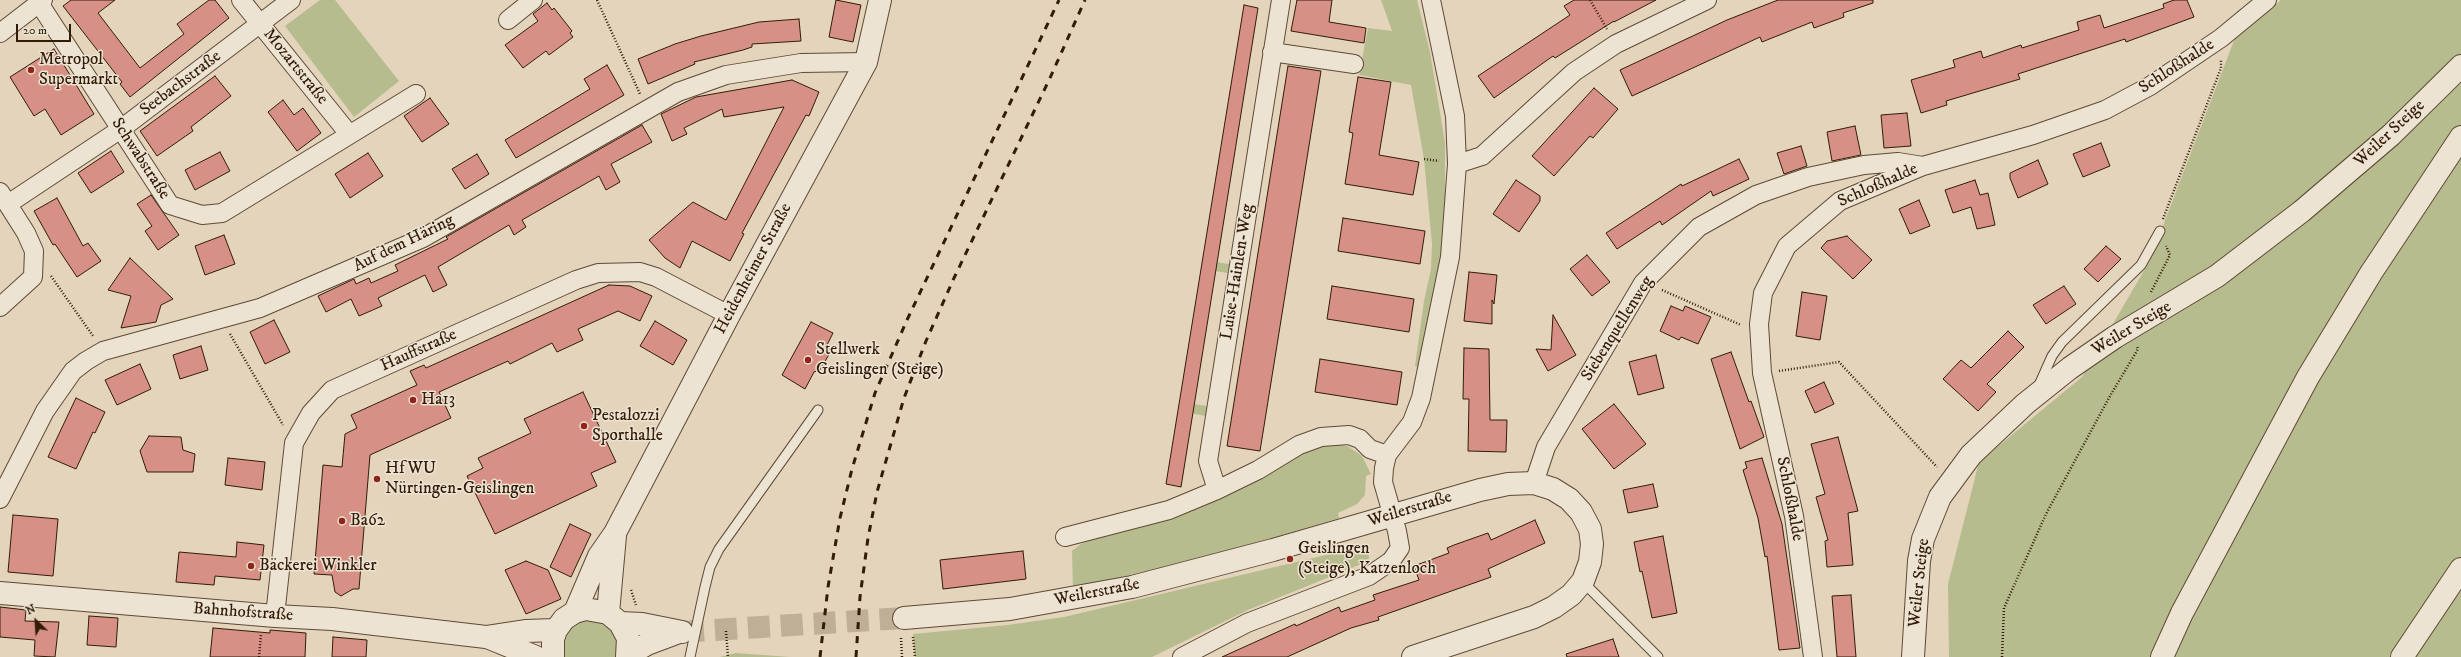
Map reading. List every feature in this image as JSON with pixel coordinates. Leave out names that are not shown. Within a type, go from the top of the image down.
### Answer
[{"type":"street","name":"Mozartstraße","points":[[241,0],[349,134]]},
{"type":"street","name":"Seebachstraße","points":[[4,198],[121,129],[292,0]]},
{"type":"street","points":[[508,20],[533,0]]},
{"type":"street","name":"Heidenheimer Straße","points":[[575,612],[599,556],[615,533],[728,315],[866,62],[880,0]]},
{"type":"street","name":"Luise-Hainlen-Weg","points":[[1217,490],[1208,461],[1272,52],[1282,0]]},
{"type":"street","points":[[1182,657],[1247,623],[1368,576],[1391,561],[1400,548],[1393,516],[1383,482],[1387,455],[1412,422],[1421,398],[1450,257],[1457,164],[1454,116],[1431,0]]},
{"type":"street","points":[[1457,164],[1482,156],[1574,72],[1616,44],[1707,0]]},
{"type":"street","name":"Schloßhalde","points":[[1813,657],[1794,516],[1762,373],[1759,324],[1764,294],[1787,246],[1840,201],[1923,166],[2033,135],[2105,110],[2150,86],[2221,38],[2267,0]]},
{"type":"street","points":[[0,33],[41,1]]},
{"type":"street","name":"Schwabstraße","points":[[41,1],[170,205],[202,215],[222,213],[416,94]]},
{"type":"street","points":[[1272,52],[1354,64]]},
{"type":"street","name":"Auf dem Häring","points":[[0,499],[45,411],[73,371],[86,361],[104,351],[260,308],[423,238],[678,92],[726,75],[801,63],[866,62]]},
{"type":"street","name":"Weiler Steige","points":[[1913,657],[1919,561],[1923,539],[1934,507],[1950,480],[1971,455],[2034,396],[2086,357],[2217,276],[2278,230],[2391,136],[2461,66]]},
{"type":"street","points":[[2162,657],[2185,606],[2308,377],[2371,273],[2461,137]]},
{"type":"street","name":"Siebenquellenweg","points":[[1534,483],[1546,447],[1643,283],[1698,227],[1756,195],[1808,177],[1864,164],[1898,162],[1923,166]]},
{"type":"street","points":[[0,307],[33,277],[34,251],[26,233],[4,198]]},
{"type":"street","name":"Hauffstraße","points":[[275,616],[294,443],[311,413],[332,390],[576,280],[598,273],[640,272],[656,277],[728,315]]},
{"type":"street","points":[[1065,536],[1169,510],[1217,490],[1258,470],[1299,445],[1321,437],[1349,435],[1360,439],[1370,449],[1387,455]]},
{"type":"street","name":"Weilerstraße","points":[[909,626],[1132,587],[1273,550],[1480,490],[1508,484],[1534,483],[1553,489],[1569,499],[1581,512],[1587,523],[1592,544],[1590,562],[1583,581],[1571,595],[1554,607],[1534,617],[1412,657]]},
{"type":"street","name":"Heidenheimer Straße","points":[[614,618],[615,533]]},
{"type":"street","points":[[2402,657],[2461,569]]},
{"type":"street","name":"Bahnhofstraße","points":[[0,593],[275,616],[332,619],[486,637],[536,657]]},
{"type":"street","points":[[553,657],[553,639],[556,630],[564,619],[575,612],[586,609],[614,618],[680,632],[647,644],[628,656]]},
{"type":"street","points":[[614,618],[628,638],[628,656]]},
{"type":"street","name":"Bahnhofstraße","points":[[486,637],[525,631],[556,630]]},
{"type":"lane","points":[[2034,396],[2052,356],[2062,342],[2141,265],[2160,231]]},
{"type":"lane","points":[[690,657],[704,587],[710,567],[719,549],[818,410]]},
{"type":"lane","points":[[1583,581],[1658,657]]},
{"type":"path","points":[[597,0],[646,109]]},
{"type":"path","points":[[1590,0],[1598,14]]},
{"type":"path","points":[[2146,297],[2170,255],[2160,231],[2221,68],[2221,38]]},
{"type":"path","points":[[34,251],[104,351]]},
{"type":"path","points":[[1643,283],[1736,322]]},
{"type":"path","points":[[222,319],[256,382],[294,443]]},
{"type":"path","points":[[2002,657],[2004,608],[2046,514],[2110,396],[2138,349],[2131,328]]},
{"type":"path","points":[[1762,373],[1839,362],[1925,456]]},
{"type":"path","points":[[909,626],[915,657]]},
{"type":"path","points":[[726,631],[728,657]]},
{"type":"green space","points":[[320,0],[335,0],[399,81],[354,117],[285,26]]},
{"type":"green space","points":[[1381,0],[1417,0],[1430,52],[1445,143],[1445,223],[1436,290],[1420,368],[1415,366],[1424,301],[1431,269],[1432,244],[1424,159],[1411,85],[1359,75],[1368,28],[1392,31]]},
{"type":"green space","points":[[2281,0],[2461,0],[2461,657],[1949,657],[1948,584],[1979,462],[2082,377],[2149,262],[2235,38]]},
{"type":"green space","points":[[1202,260],[1229,264],[1228,273],[1201,269]]},
{"type":"green space","points":[[1180,402],[1207,406],[1206,416],[1178,411]]},
{"type":"green space","points":[[1336,443],[1349,447],[1362,456],[1371,474],[1366,476],[1365,495],[1357,504],[1338,513],[1339,518],[1209,557],[1073,588],[1072,551],[1081,544],[1304,452]]},
{"type":"green space","points":[[1368,545],[1369,561],[1248,610],[1152,657],[915,657],[913,634],[1008,625],[1064,617]]},
{"type":"green space","points":[[588,619],[599,620],[608,626],[615,635],[617,645],[615,657],[565,657],[563,647],[564,637],[569,629],[577,622]]},
{"type":"green space","points":[[736,653],[790,657],[720,657]]},
{"type":"building","points":[[71,0],[115,0],[98,13],[140,68],[184,34],[177,24],[209,0],[215,0],[229,18],[130,97],[120,84],[122,82],[63,6]]},
{"type":"building","points":[[836,0],[861,5],[853,42],[829,37]]},
{"type":"building","points":[[1297,0],[1332,0],[1329,22],[1366,28],[1364,43],[1291,31]]},
{"type":"building","points":[[1574,0],[1656,0],[1614,21],[1555,58],[1553,56],[1494,98],[1478,76],[1570,15],[1564,6]]},
{"type":"building","points":[[1778,0],[1873,0],[1873,3],[1843,13],[1844,17],[1814,28],[1812,22],[1762,42],[1760,37],[1632,96],[1620,70],[1727,20]]},
{"type":"building","points":[[2174,0],[2187,0],[2194,17],[2126,42],[2125,39],[2018,74],[2020,79],[1946,101],[1947,105],[1921,113],[1911,80],[1955,67],[1953,60],[1981,51],[1983,58],[2021,45],[2022,48],[2079,30],[2077,22],[2100,15],[2104,28],[2164,8],[2163,4]]},
{"type":"building","points":[[547,3],[552,10],[554,8],[572,31],[570,33],[573,37],[549,55],[546,51],[523,68],[505,45],[538,21],[533,14]]},
{"type":"building","points":[[1244,5],[1258,8],[1181,487],[1166,484]]},
{"type":"building","points":[[799,19],[801,41],[752,44],[752,47],[743,50],[694,62],[695,64],[648,84],[638,59],[675,44],[701,36],[759,22]]},
{"type":"building","points":[[54,49],[94,114],[61,135],[45,109],[34,116],[10,77]]},
{"type":"building","points":[[607,65],[624,95],[516,158],[505,140],[590,89],[584,79]]},
{"type":"building","points":[[1288,66],[1321,71],[1260,451],[1227,446]]},
{"type":"building","points":[[215,76],[231,96],[191,127],[193,131],[157,156],[140,131]]},
{"type":"building","points":[[1358,77],[1391,82],[1379,155],[1419,162],[1413,195],[1345,184],[1353,133],[1349,132]]},
{"type":"building","points":[[792,80],[819,92],[809,116],[806,115],[742,233],[744,234],[730,261],[692,241],[680,268],[665,258],[649,240],[693,202],[726,220],[784,107],[724,117],[722,109],[684,128],[687,134],[672,141],[661,114],[696,97]]},
{"type":"building","points":[[1594,88],[1618,109],[1593,138],[1590,136],[1554,176],[1532,156]]},
{"type":"building","points":[[430,98],[449,124],[422,142],[404,116]]},
{"type":"building","points":[[283,100],[294,115],[303,108],[321,133],[297,151],[268,112]]},
{"type":"building","points":[[1907,113],[1911,146],[1884,148],[1881,115]]},
{"type":"building","points":[[642,125],[652,142],[611,164],[620,182],[606,190],[599,176],[522,220],[526,227],[514,235],[509,225],[438,267],[447,285],[433,292],[425,275],[378,298],[382,306],[359,316],[351,299],[326,312],[318,296],[354,279],[356,284],[369,278],[371,283],[398,271],[395,265],[448,239],[446,237]]},
{"type":"building","points":[[1855,126],[1861,155],[1832,161],[1827,132]]},
{"type":"building","points":[[2101,143],[2110,166],[2083,177],[2073,154]]},
{"type":"building","points":[[1801,146],[1807,166],[1784,174],[1777,153]]},
{"type":"building","points":[[111,151],[124,172],[91,193],[78,173]]},
{"type":"building","points":[[220,152],[230,171],[195,190],[185,170]]},
{"type":"building","points":[[368,153],[383,176],[350,198],[335,174]]},
{"type":"building","points":[[477,154],[489,174],[465,189],[452,169]]},
{"type":"building","points":[[1739,159],[1749,179],[1713,196],[1711,191],[1662,225],[1660,221],[1617,249],[1606,233],[1681,184],[1682,186]]},
{"type":"building","points":[[2038,160],[2048,184],[2018,198],[2010,178],[2010,173]]},
{"type":"building","points":[[1516,180],[1540,196],[1540,201],[1519,232],[1493,214]]},
{"type":"building","points":[[1975,180],[1980,195],[1988,193],[1995,225],[1977,229],[1971,207],[1953,213],[1945,190]]},
{"type":"building","points":[[151,195],[179,235],[158,250],[145,231],[152,226],[137,204]]},
{"type":"building","points":[[57,198],[83,246],[88,243],[101,261],[77,277],[55,244],[53,245],[34,211]]},
{"type":"building","points":[[1919,200],[1930,226],[1910,234],[1899,209]]},
{"type":"building","points":[[1343,218],[1425,231],[1420,264],[1338,251]]},
{"type":"building","points":[[224,235],[235,264],[205,275],[195,246]]},
{"type":"building","points":[[1847,236],[1872,260],[1853,279],[1821,248],[1827,241]]},
{"type":"building","points":[[2106,246],[2121,259],[2098,282],[2084,269]]},
{"type":"building","points":[[1587,255],[1610,282],[1592,296],[1570,269]]},
{"type":"building","points":[[130,258],[173,299],[161,305],[156,322],[121,328],[131,296],[108,290]]},
{"type":"building","points":[[1469,272],[1497,275],[1494,304],[1492,300],[1492,324],[1464,321]]},
{"type":"building","points":[[609,285],[630,286],[652,296],[640,321],[618,311],[578,329],[583,340],[557,352],[552,343],[510,364],[508,361],[439,392],[451,418],[370,455],[359,589],[353,589],[341,596],[335,592],[332,575],[314,574],[323,465],[342,467],[345,434],[357,428],[351,415],[417,385],[410,371],[424,365],[426,368]]},
{"type":"building","points":[[1332,286],[1414,299],[1409,332],[1327,319]]},
{"type":"building","points":[[2064,286],[2076,304],[2046,324],[2033,305]]},
{"type":"building","points":[[1802,292],[1827,296],[1820,340],[1796,336]]},
{"type":"building","points":[[1671,306],[1683,311],[1685,306],[1711,317],[1698,344],[1681,337],[1679,340],[1660,331]]},
{"type":"building","points":[[1553,315],[1576,355],[1548,371],[1536,349],[1551,350]]},
{"type":"building","points":[[274,320],[290,352],[265,364],[250,332]]},
{"type":"building","points":[[655,321],[687,340],[673,365],[640,346]]},
{"type":"building","name":"Stellwerk Geislingen (Steige)","points":[[811,322],[833,333],[827,345],[831,351],[820,370],[814,372],[805,389],[782,375]]},
{"type":"building","points":[[2008,331],[2024,347],[1987,384],[1996,392],[1978,411],[1943,379],[1961,360],[1971,368]]},
{"type":"building","points":[[201,346],[208,370],[180,379],[173,355]]},
{"type":"building","points":[[1464,348],[1489,349],[1490,420],[1507,420],[1506,452],[1468,451],[1469,399],[1463,399]]},
{"type":"building","points":[[1731,352],[1749,402],[1751,401],[1764,437],[1740,449],[1711,359]]},
{"type":"building","points":[[1656,355],[1664,388],[1638,395],[1629,362]]},
{"type":"building","points":[[1320,359],[1402,372],[1397,405],[1315,392]]},
{"type":"building","points":[[140,364],[151,389],[117,405],[105,380]]},
{"type":"building","points":[[1824,382],[1834,404],[1815,413],[1805,391]]},
{"type":"building","points":[[583,392],[616,462],[591,473],[597,486],[495,534],[467,476],[483,468],[478,458],[531,433],[524,419]]},
{"type":"building","points":[[76,398],[105,412],[95,433],[93,432],[76,469],[48,457]]},
{"type":"building","points":[[1614,404],[1646,444],[1614,469],[1582,429]]},
{"type":"building","points":[[149,436],[181,437],[183,450],[195,454],[193,472],[147,472],[140,451]]},
{"type":"building","points":[[1838,437],[1858,511],[1848,513],[1853,565],[1827,567],[1825,541],[1828,540],[1816,497],[1825,494],[1811,444]]},
{"type":"building","points":[[228,458],[265,462],[262,490],[225,485]]},
{"type":"building","points":[[1762,458],[1782,524],[1800,648],[1779,650],[1767,556],[1765,557],[1758,518],[1743,470],[1747,468],[1745,462]]},
{"type":"building","points":[[1653,484],[1658,507],[1628,513],[1623,490]]},
{"type":"building","points":[[13,515],[58,519],[53,576],[8,572]]},
{"type":"building","points":[[1535,520],[1545,543],[1488,569],[1491,577],[1378,617],[1379,620],[1351,628],[1287,657],[1222,657],[1295,624],[1296,626],[1339,607],[1341,612],[1375,600],[1373,595],[1419,580],[1414,566],[1449,553],[1447,548],[1488,533],[1491,540]]},
{"type":"building","points":[[570,524],[591,534],[571,577],[550,567]]},
{"type":"building","points":[[1663,536],[1677,613],[1652,618],[1634,542]]},
{"type":"building","points":[[237,542],[264,545],[260,580],[215,576],[214,585],[176,582],[179,552],[236,557]]},
{"type":"building","points":[[1023,551],[1026,579],[943,589],[940,560]]},
{"type":"building","points":[[526,561],[548,570],[561,599],[526,614],[505,570]]},
{"type":"building","points":[[1851,595],[1856,657],[1837,657],[1832,596]]},
{"type":"building","points":[[0,607],[26,610],[25,621],[59,622],[55,657],[34,656],[35,640],[0,637]]},
{"type":"building","points":[[89,616],[118,618],[116,647],[87,645]]},
{"type":"building","points":[[213,628],[270,633],[270,630],[306,633],[305,657],[210,657]]},
{"type":"building","points":[[333,637],[367,640],[366,657],[332,657]]},
{"type":"building","points":[[1613,639],[1619,657],[1567,657],[1566,654]]},
{"type":"tunnel","points":[[682,632],[904,618]]},
{"type":"railway","points":[[820,657],[828,587],[840,518],[852,469],[875,393],[907,320],[1059,0]]},
{"type":"railway","points":[[856,657],[860,597],[868,538],[877,492],[904,398],[926,341],[954,278],[1050,78],[1085,0]]},
{"type":"place","name":"Metropol Supermarkt","points":[[31,70]]},
{"type":"place","name":"Stellwerk Geislingen (Steige)","points":[[808,360]]},
{"type":"place","name":"Ha13","points":[[413,400]]},
{"type":"place","name":"Pestalozzi Sporthalle","points":[[584,426]]},
{"type":"place","name":"HfWU Nürtingen-Geislingen","points":[[377,479]]},
{"type":"place","name":"Ba62","points":[[342,521]]},
{"type":"place","name":"Geislingen (Steige), Katzenloch","points":[[1290,559]]},
{"type":"place","name":"Bäckerei Winkler","points":[[251,566]]}]
